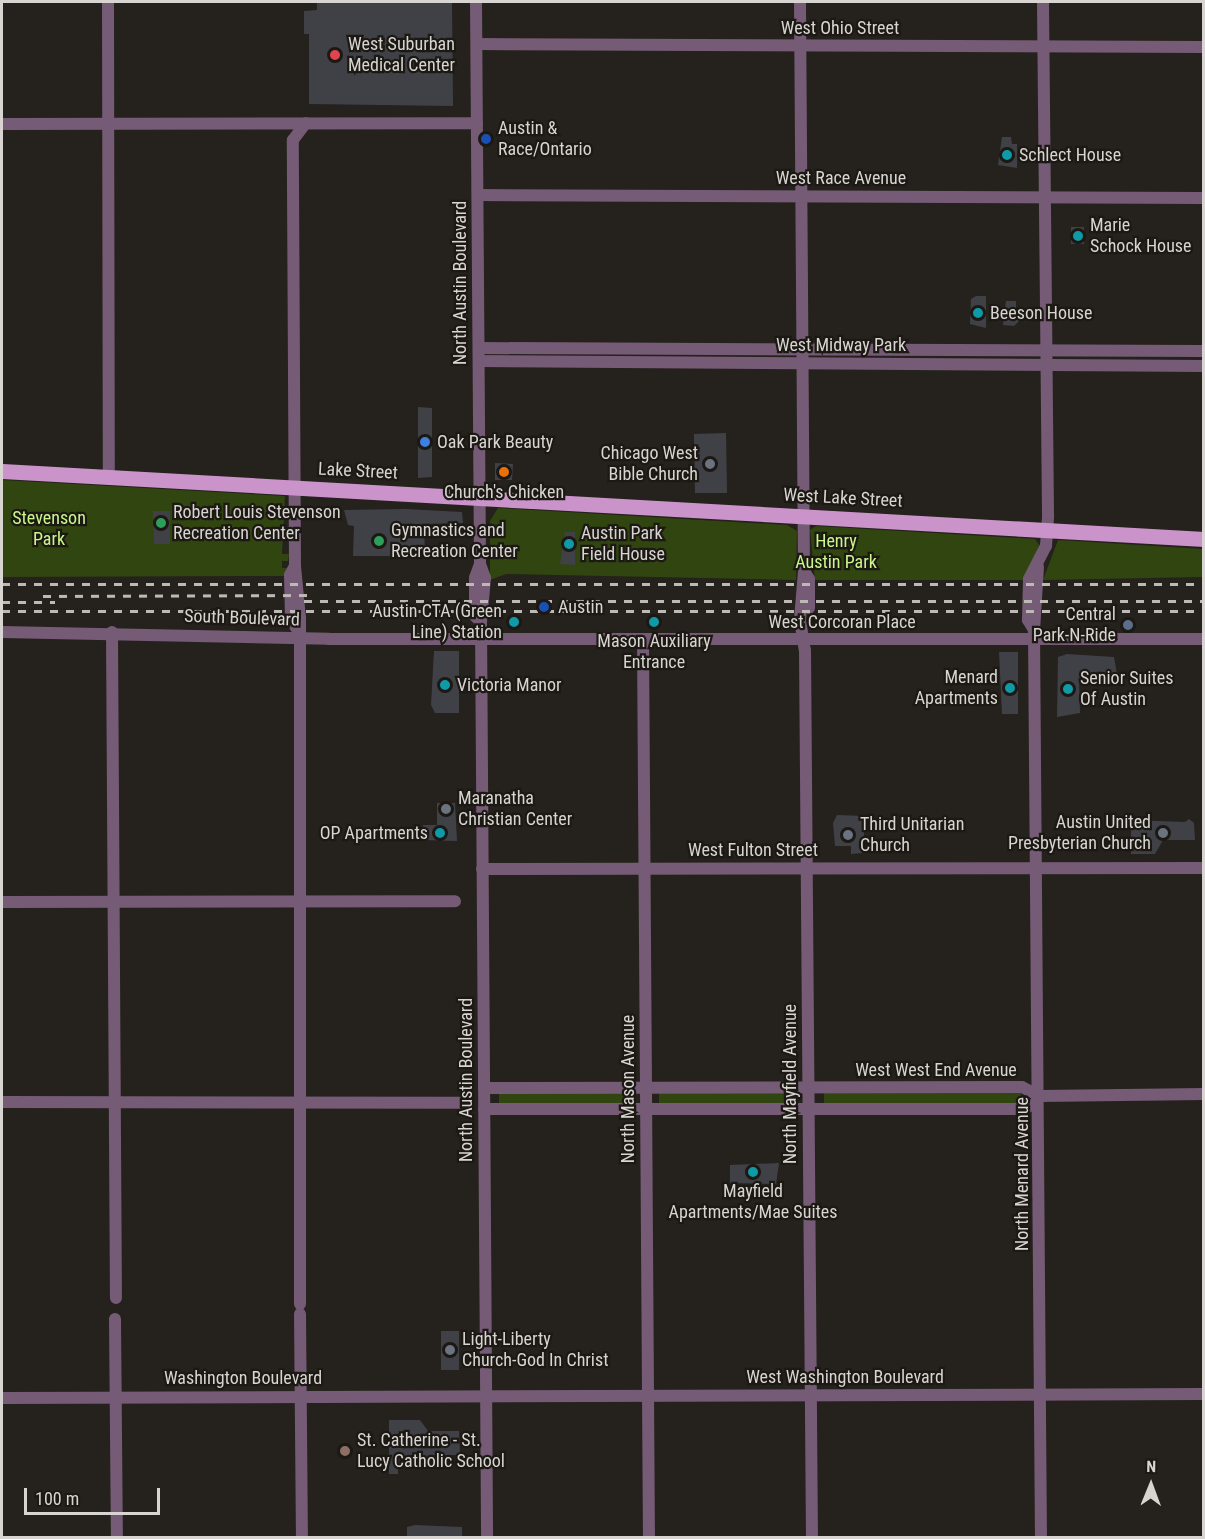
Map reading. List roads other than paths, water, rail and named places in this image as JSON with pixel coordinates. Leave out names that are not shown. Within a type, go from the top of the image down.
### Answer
[{"type":"main road","name":"Lake Street","points":[[2,471],[110,476],[125,471],[221,477],[235,483],[480,497]]},
{"type":"main road","name":"West Lake Street","points":[[480,497],[1203,538]]},
{"type":"street","points":[[108,2],[110,476]]},
{"type":"street","name":"North Austin Boulevard","points":[[476,2],[480,564],[475,578],[475,616],[480,622],[481,640],[487,1538]]},
{"type":"street","name":"North Mayfield Avenue","points":[[800,2],[803,515],[804,571],[809,579],[805,635],[812,1538]]},
{"type":"street","name":"North Menard Avenue","points":[[1041,1538],[1040,1095],[1034,635],[1028,620],[1029,579],[1038,567],[1047,529],[1043,2]]},
{"type":"street","name":"West Ohio Street","points":[[477,44],[1203,47]]},
{"type":"street","points":[[302,1538],[296,633],[299,586],[295,566],[293,140],[306,123]]},
{"type":"street","points":[[2,124],[477,123]]},
{"type":"street","name":"West Race Avenue","points":[[478,195],[1203,198]]},
{"type":"street","name":"West Midway Park","points":[[479,354],[803,350],[1203,351]]},
{"type":"street","points":[[1171,351],[1171,366]]},
{"type":"street","name":"West Midway Park","points":[[479,354],[803,363],[1203,366]]},
{"type":"street","name":"South Boulevard","points":[[2,632],[296,633],[481,640]]},
{"type":"street","points":[[112,632],[116,1298]]},
{"type":"street","name":"West Corcoran Place","points":[[481,640],[805,635],[1034,635],[1203,639]]},
{"type":"street","name":"North Mason Avenue","points":[[643,639],[649,1538]]},
{"type":"street","name":"West Fulton Street","points":[[482,869],[1203,868]]},
{"type":"street","points":[[2,903],[455,901]]},
{"type":"street","name":"West West End Avenue","points":[[484,1088],[1022,1088],[1040,1095]]},
{"type":"street","points":[[484,1109],[1022,1108],[1035,1104],[1040,1095],[1203,1094]]},
{"type":"street","points":[[2,1102],[459,1103]]},
{"type":"street","points":[[115,1318],[117,1538]]},
{"type":"street","name":"West Washington Boulevard","points":[[486,1396],[1203,1394]]},
{"type":"street","name":"Washington Boulevard","points":[[3,1398],[486,1396]]},
{"type":"railway","points":[[2,584],[1204,584]]},
{"type":"railway","points":[[43,596],[313,595]]},
{"type":"railway","points":[[304,601],[1204,601]]},
{"type":"railway","points":[[2,602],[55,602]]},
{"type":"railway","points":[[2,611],[1204,611]]},
{"type":"place","name":"West Suburban Medical Center","points":[[335,55]]},
{"type":"place","name":"Austin & Race/Ontario","points":[[486,139]]},
{"type":"place","name":"Schlect House","points":[[1007,155]]},
{"type":"place","name":"Marie Schock House","points":[[1078,236]]},
{"type":"place","name":"Beeson House","points":[[978,313]]},
{"type":"place","name":"Oak Park Beauty","points":[[425,442]]},
{"type":"place","name":"Chicago West Bible Church","points":[[710,464]]},
{"type":"place","name":"Church's Chicken","points":[[504,472]]},
{"type":"place","name":"Robert Louis Stevenson Recreation Center","points":[[161,523]]},
{"type":"place","name":"Gymnastics and Recreation Center","points":[[379,541]]},
{"type":"place","name":"Austin Park Field House","points":[[569,544]]},
{"type":"place","name":"Austin","points":[[544,607]]},
{"type":"place","name":"Austin CTA (Green Line) Station","points":[[514,622]]},
{"type":"place","name":"Mason Auxiliary Entrance","points":[[654,622]]},
{"type":"place","name":"Central Park-N-Ride","points":[[1128,625]]},
{"type":"place","name":"Victoria Manor","points":[[445,685]]},
{"type":"place","name":"Menard Apartments","points":[[1010,688]]},
{"type":"place","name":"Senior Suites Of Austin","points":[[1068,689]]},
{"type":"place","name":"Maranatha Christian Center","points":[[446,809]]},
{"type":"place","name":"OP Apartments","points":[[440,833]]},
{"type":"place","name":"Austin United Presbyterian Church","points":[[1163,833]]},
{"type":"place","name":"Third Unitarian Church","points":[[848,835]]},
{"type":"place","name":"Mayfield Apartments/Mae Suites","points":[[753,1172]]},
{"type":"place","name":"Light-Liberty Church-God In Christ","points":[[450,1350]]},
{"type":"place","name":"St. Catherine - St. Lucy Catholic School","points":[[345,1451]]},
{"type":"park label","name":"Stevenson Park","points":[[49,529]]},
{"type":"park label","name":"Henry Austin Park","points":[[836,552]]}]
